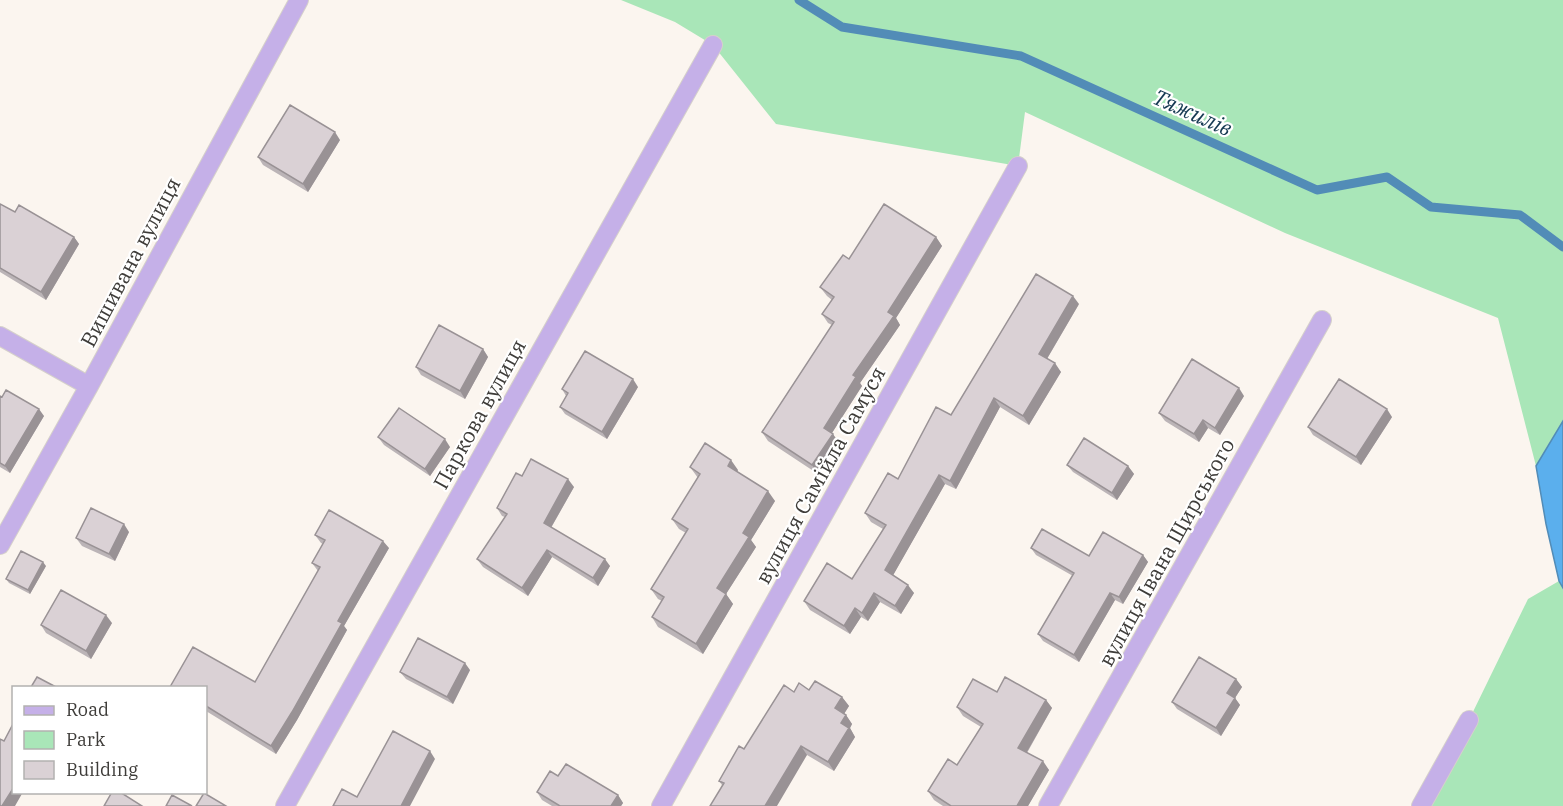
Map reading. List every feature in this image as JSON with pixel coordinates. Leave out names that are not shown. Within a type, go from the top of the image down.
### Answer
[{"type":"street","name":"Вишивана вулиця","points":[[0,545],[89,386],[298,0]]},
{"type":"street","name":"Паркова вулиця","points":[[285,806],[713,45]]},
{"type":"street","name":"вулиця Самійла Самуся","points":[[661,806],[1018,166]]},
{"type":"street","name":"вулиця Івана Щирського","points":[[1048,806],[1322,320]]},
{"type":"street","points":[[0,336],[89,386]]},
{"type":"street","points":[[1421,806],[1469,720]]},
{"type":"green space","points":[[621,0],[1563,0],[1563,421],[1536,466],[1498,318],[1285,233],[1025,112],[1018,166],[776,124],[713,45],[675,22]]},
{"type":"green space","points":[[1559,581],[1563,588],[1563,806],[1421,806],[1469,720],[1528,599]]},
{"type":"water","points":[[1563,421],[1563,588],[1559,581],[1546,524],[1536,466]]},
{"type":"building","points":[[290,105],[335,132],[303,184],[258,157]]},
{"type":"building","points":[[0,204],[15,212],[19,205],[74,237],[41,292],[0,268]]},
{"type":"building","points":[[884,204],[936,237],[888,312],[894,316],[853,375],[856,377],[824,428],[833,434],[812,465],[762,432],[834,322],[822,314],[834,297],[820,287],[843,255],[849,259]]},
{"type":"building","points":[[1036,274],[1073,296],[1039,354],[1055,363],[1023,416],[994,398],[950,481],[939,475],[885,570],[908,585],[895,606],[874,593],[862,613],[855,608],[844,626],[804,601],[827,563],[852,579],[886,525],[865,513],[888,473],[898,479],[936,407],[951,415]]},
{"type":"building","points":[[439,325],[483,349],[460,391],[416,367]]},
{"type":"building","points":[[585,351],[633,379],[602,432],[560,407],[568,393],[562,389]]},
{"type":"building","points":[[1192,359],[1239,388],[1215,428],[1203,420],[1194,434],[1159,413]]},
{"type":"building","points":[[1339,379],[1387,409],[1356,457],[1308,427]]},
{"type":"building","points":[[6,390],[39,409],[5,466],[0,463],[0,396],[2,397]]},
{"type":"building","points":[[399,408],[445,439],[425,469],[378,437]]},
{"type":"building","points":[[1084,438],[1128,466],[1112,493],[1067,465]]},
{"type":"building","points":[[705,443],[731,460],[728,466],[768,491],[743,533],[749,537],[717,588],[726,594],[696,644],[652,617],[664,597],[651,589],[688,529],[672,519],[700,474],[690,467]]},
{"type":"building","points":[[531,459],[568,479],[544,523],[605,559],[593,578],[547,550],[522,588],[477,559],[507,514],[497,508],[516,473],[522,476]]},
{"type":"building","points":[[91,508],[124,524],[109,554],[76,538]]},
{"type":"building","points":[[329,510],[383,541],[338,621],[342,623],[271,746],[207,707],[207,686],[171,686],[193,647],[255,682],[320,567],[312,563],[325,540],[315,535]]},
{"type":"building","points":[[1042,529],[1089,556],[1103,532],[1143,555],[1119,597],[1110,593],[1074,655],[1038,634],[1074,573],[1031,548]]},
{"type":"building","points":[[21,551],[43,562],[28,590],[6,579]]},
{"type":"building","points":[[61,590],[106,615],[86,651],[41,625]]},
{"type":"building","points":[[418,638],[465,663],[447,697],[400,672]]},
{"type":"building","points":[[1199,657],[1236,679],[1227,693],[1235,698],[1216,728],[1172,702]]},
{"type":"building","points":[[37,677],[54,686],[32,686]]},
{"type":"building","points":[[1005,677],[1046,700],[1018,748],[1043,761],[1017,806],[951,806],[928,791],[948,759],[957,765],[983,724],[957,707],[973,679],[997,692]]},
{"type":"building","points":[[815,681],[842,697],[835,708],[846,715],[841,723],[849,728],[828,762],[801,746],[765,806],[710,806],[724,783],[719,781],[739,746],[744,749],[784,685],[794,692],[799,683],[809,690]]},
{"type":"building","points":[[12,726],[12,790],[0,806],[0,739],[4,741]]},
{"type":"building","points":[[393,731],[430,751],[401,806],[333,806],[342,789],[357,797]]},
{"type":"building","points":[[566,764],[618,795],[611,806],[560,806],[537,792],[550,771],[558,776]]},
{"type":"building","points":[[111,794],[123,794],[142,806],[104,806]]},
{"type":"building","points":[[206,794],[226,806],[196,806]]},
{"type":"building","points":[[172,795],[192,806],[166,806]]},
{"type":"waterway","name":"Тяжилів","points":[[799,0],[842,27],[1021,56],[1317,190],[1387,177],[1431,207],[1520,215],[1563,247]]}]
